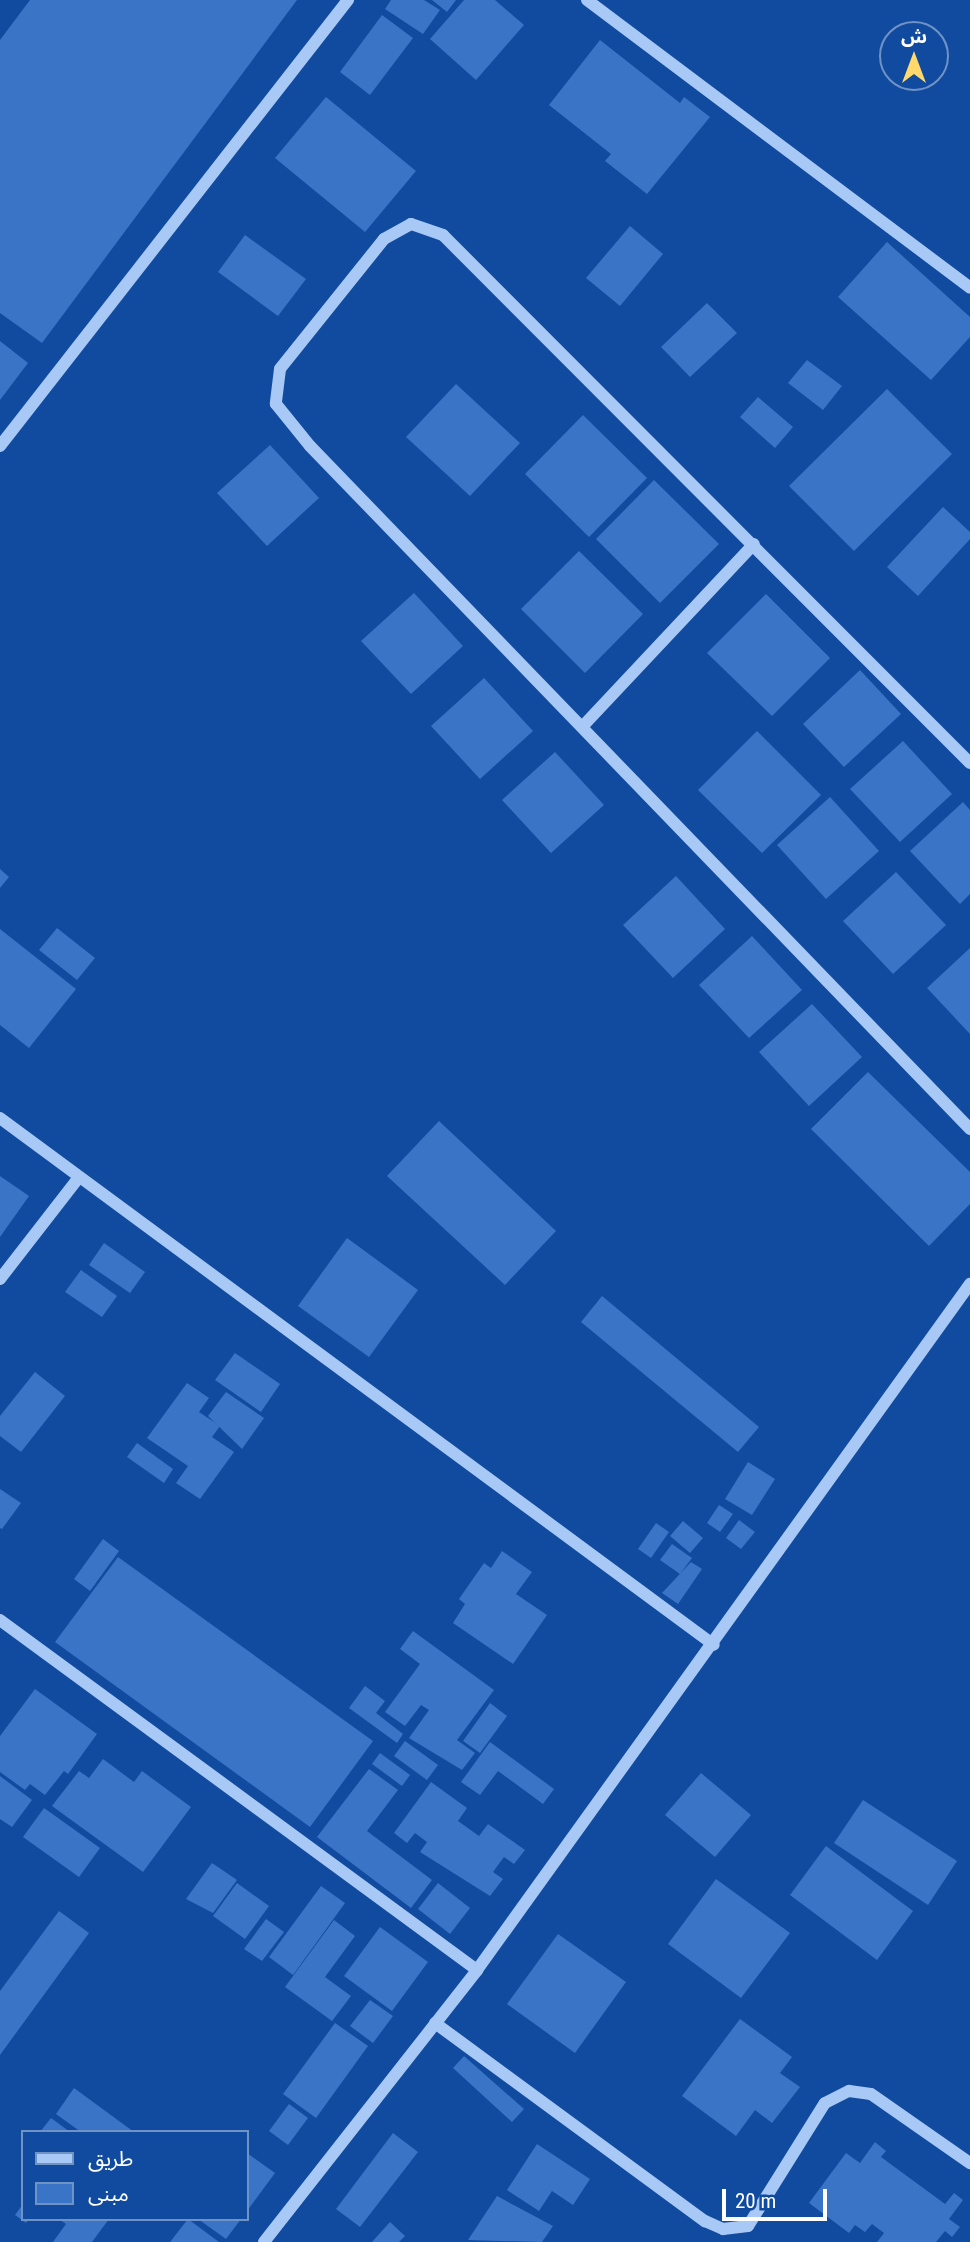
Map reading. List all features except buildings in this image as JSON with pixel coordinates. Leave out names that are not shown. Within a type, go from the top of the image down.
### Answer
[{"type":"street","points":[[0,446],[348,0]]},
{"type":"street","points":[[587,0],[970,288]]},
{"type":"street","points":[[970,763],[443,235],[411,224],[384,239],[280,369],[276,404],[310,446],[970,1129]]},
{"type":"street","points":[[582,727],[754,544]]},
{"type":"street","points":[[0,1118],[714,1645]]},
{"type":"street","points":[[0,1279],[79,1177]]},
{"type":"street","points":[[264,2242],[477,1970],[714,1645],[970,1284]]},
{"type":"street","points":[[0,1620],[477,1970]]},
{"type":"street","points":[[435,2023],[705,2221],[723,2229],[748,2226],[825,2103],[849,2091],[871,2094],[970,2163]]}]
